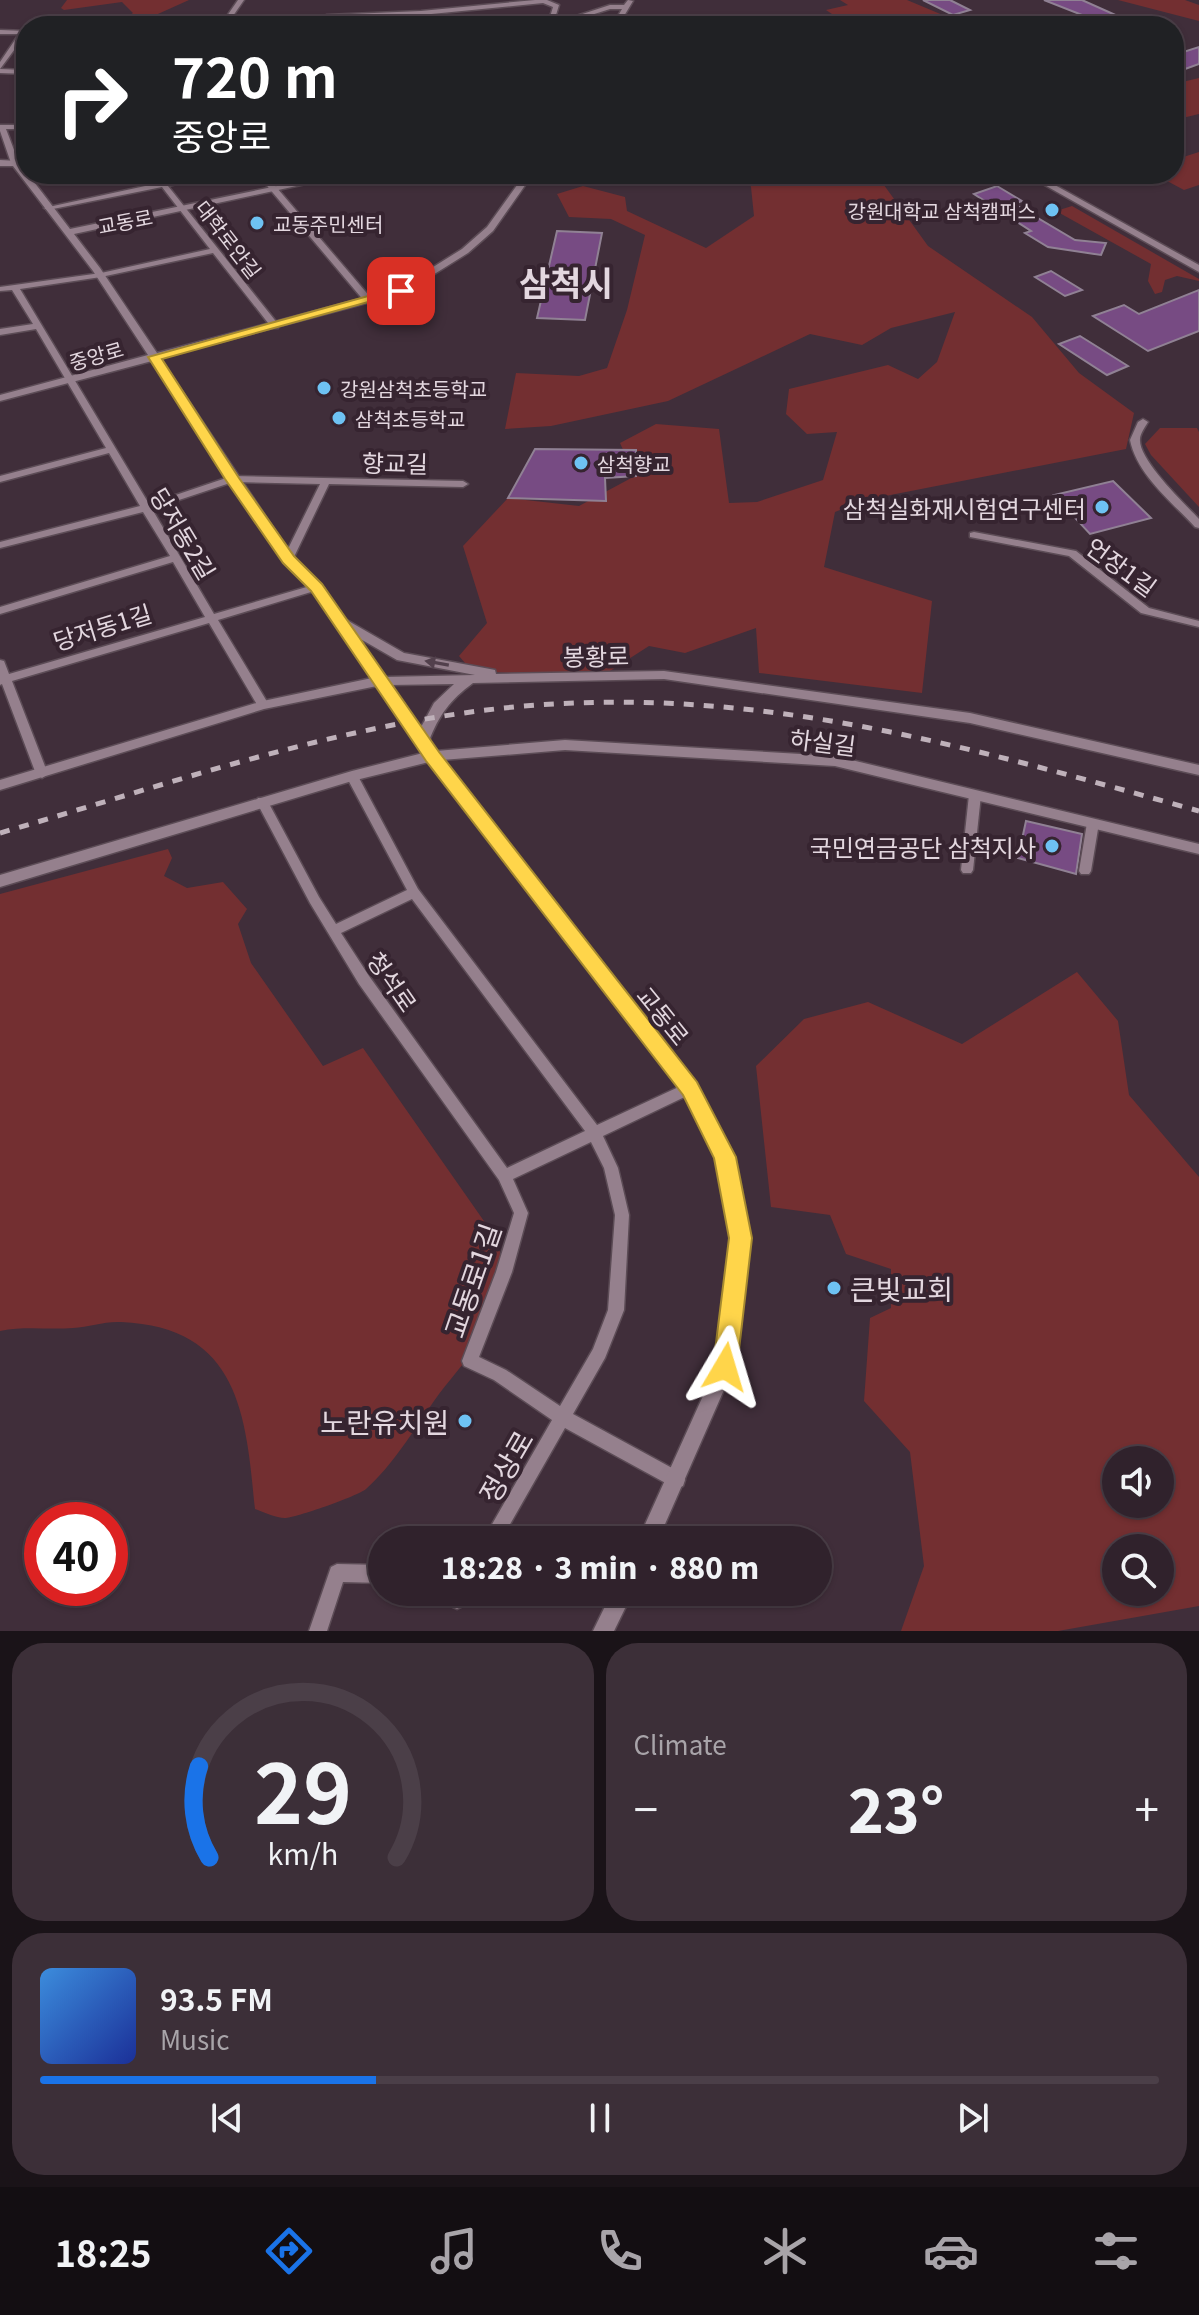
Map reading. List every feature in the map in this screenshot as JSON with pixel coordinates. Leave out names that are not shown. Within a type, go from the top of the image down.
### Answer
[{"type":"street","points":[[348,16],[544,1],[557,6],[552,16]]},
{"type":"street","points":[[582,16],[628,4]]},
{"type":"street","points":[[400,6],[409,13]]},
{"type":"street","points":[[0,69],[16,44]]},
{"type":"street","name":"교동로","points":[[1,127],[15,163]]},
{"type":"street","points":[[0,163],[15,163]]},
{"type":"street","name":"교동로","points":[[30,184],[101,275],[232,479],[288,559],[317,587],[335,618],[432,756],[690,1088],[725,1157],[740,1238],[725,1367],[655,1526]]},
{"type":"street","name":"교동로","points":[[48,208],[168,184]]},
{"type":"street","points":[[272,184],[368,300]]},
{"type":"street","name":"교동로","points":[[68,232],[301,184]]},
{"type":"street","name":"중앙로","points":[[0,398],[401,291],[465,251],[490,229],[522,184]]},
{"type":"street","points":[[1047,184],[1199,269]]},
{"type":"street","name":"대학로안길","points":[[163,185],[275,326]]},
{"type":"street","name":"교동로","points":[[0,289],[101,275],[215,250]]},
{"type":"street","name":"당저동2길","points":[[15,287],[263,705]]},
{"type":"street","points":[[0,332],[38,326]]},
{"type":"street","points":[[1143,422],[1135,438],[1138,451],[1151,473],[1199,525]]},
{"type":"street","points":[[0,479],[111,449]]},
{"type":"street","points":[[0,545],[146,508],[232,479]]},
{"type":"street","name":"향교길","points":[[232,479],[463,484]]},
{"type":"street","name":"향교길","points":[[288,559],[326,481]]},
{"type":"street","name":"언장1길","points":[[974,535],[1072,553],[1145,611],[1199,624]]},
{"type":"street","name":"당저동1길","points":[[0,611],[175,558]]},
{"type":"street","points":[[210,616],[317,587]]},
{"type":"street","name":"당저동1길","points":[[3,680],[210,616]]},
{"type":"street","points":[[335,618],[401,657],[514,678]]},
{"type":"street","points":[[0,664],[3,680],[42,774]]},
{"type":"street","name":"봉황로","points":[[0,785],[263,705],[379,681],[514,678],[680,677],[970,718],[1199,770]]},
{"type":"street","points":[[422,741],[436,705],[447,693],[471,679]]},
{"type":"street","name":"하실길","points":[[432,756],[565,745],[821,760],[1199,849]]},
{"type":"street","points":[[0,881],[262,801],[432,756]]},
{"type":"street","points":[[352,776],[414,892],[593,1131],[611,1168],[622,1215],[616,1310],[599,1353],[563,1418],[677,1480]]},
{"type":"street","points":[[967,870],[975,795]]},
{"type":"street","name":"청석로","points":[[262,801],[364,980],[504,1176]]},
{"type":"street","points":[[1085,871],[1093,823]]},
{"type":"street","points":[[334,931],[414,892]]},
{"type":"street","points":[[504,1176],[593,1131],[690,1088]]},
{"type":"street","name":"교동로1길","points":[[504,1176],[521,1213],[504,1272],[470,1361],[500,1375],[563,1418]]},
{"type":"street","name":"정상로","points":[[500,1526],[563,1418]]},
{"type":"street","points":[[318,1631],[337,1573],[368,1574]]},
{"type":"street","points":[[603,1631],[616,1606]]},
{"type":"shaded area","points":[[67,0],[189,0],[153,16],[129,16],[133,13],[122,2],[61,8]]},
{"type":"shaded area","points":[[840,0],[907,0],[945,16],[835,16],[826,10],[848,5]]},
{"type":"shaded area","points":[[1118,0],[1185,0],[1199,5],[1199,21]]},
{"type":"shaded area","points":[[1199,78],[1199,114],[1184,118],[1184,82]]},
{"type":"shaded area","points":[[1199,152],[1199,185],[1184,190],[1173,184],[1184,184],[1184,157]]},
{"type":"shaded area","points":[[750,184],[883,184],[928,246],[1032,317],[1079,373],[1134,413],[1126,449],[865,500],[835,512],[824,567],[932,601],[922,693],[759,673],[756,628],[685,653],[649,646],[599,678],[472,671],[459,656],[487,623],[463,546],[508,498],[579,506],[635,476],[620,443],[656,424],[719,429],[729,503],[757,502],[823,480],[837,432],[807,434],[786,414],[789,389],[888,365],[918,379],[937,362],[955,312],[891,328],[862,345],[810,334],[668,401],[551,426],[505,429],[516,373],[579,376],[607,368],[627,310],[645,235],[611,219],[569,217],[557,194],[583,186],[625,197],[627,211],[706,248],[754,216]]},
{"type":"shaded area","points":[[1072,206],[1199,281],[1177,276],[1165,280],[1162,292],[1155,294],[1148,281],[1151,264],[1056,211]]},
{"type":"shaded area","points":[[1160,428],[1197,428],[1199,432],[1199,507],[1151,455],[1145,444]]},
{"type":"shaded area","points":[[168,849],[172,858],[164,876],[187,888],[223,882],[247,909],[238,924],[251,963],[323,1066],[363,1048],[493,1234],[502,1259],[503,1282],[499,1304],[490,1324],[385,1470],[361,1492],[291,1517],[278,1517],[255,1509],[240,1409],[229,1382],[213,1358],[190,1340],[160,1328],[121,1322],[73,1328],[0,1331],[0,894]]},
{"type":"shaded area","points":[[1077,972],[1118,1021],[1129,1095],[1199,1177],[1199,1606],[1058,1631],[901,1631],[924,1566],[910,1452],[864,1401],[870,1318],[891,1308],[891,1269],[846,1254],[830,1215],[771,1207],[756,1066],[804,1019],[868,1002],[962,1044]]},
{"type":"building","points":[[923,0],[950,0],[970,10],[953,15]]},
{"type":"building","points":[[1044,0],[1082,0],[1118,16],[1085,16]]},
{"type":"building","points":[[1199,47],[1199,64],[1184,69],[1184,52]]},
{"type":"building","points":[[997,186],[1022,201],[1014,204],[1075,240],[1106,243],[1101,255],[1048,247],[1025,233],[1031,231],[974,194]]},
{"type":"building","points":[[557,231],[602,233],[585,320],[537,318]]},
{"type":"building","points":[[1051,271],[1082,290],[1065,296],[1035,277]]},
{"type":"building","points":[[1199,290],[1199,331],[1148,351],[1093,316],[1124,305],[1139,314]]},
{"type":"building","points":[[1080,336],[1128,366],[1107,375],[1059,344]]},
{"type":"building","name":"삼척향교","points":[[535,449],[636,450],[636,476],[605,478],[606,501],[508,498]]},
{"type":"building","name":"삼척실화재시험연구센터","points":[[1113,481],[1151,518],[1090,534],[1054,495]]},
{"type":"building","name":"국민연금공단 삼척지사","points":[[1026,821],[1082,834],[1076,874],[1018,858]]},
{"type":"railway","points":[[0,833],[254,758],[383,727],[514,707],[604,702],[691,705],[777,713],[861,726],[1029,765],[1199,811]]},
{"type":"place","name":"강원대학교 삼척캠퍼스","points":[[1052,210]]},
{"type":"place","name":"교동주민센터","points":[[257,223]]},
{"type":"place","name":"강원삼척초등학교","points":[[324,388]]},
{"type":"place","name":"삼척초등학교","points":[[339,418]]},
{"type":"place","name":"삼척향교","points":[[581,463]]},
{"type":"place","name":"삼척실화재시험연구센터","points":[[1102,507]]},
{"type":"place","name":"국민연금공단 삼척지사","points":[[1052,846]]},
{"type":"place","name":"큰빛교회","points":[[834,1288]]},
{"type":"place","name":"노란유치원","points":[[465,1421]]},
{"type":"district","name":"삼척시","points":[[566,281]]},
{"type":"route","points":[[401,291],[154,357],[232,479],[288,559],[317,587],[335,618],[432,756],[617,998],[690,1088],[725,1157],[740,1238],[725,1367]]}]
